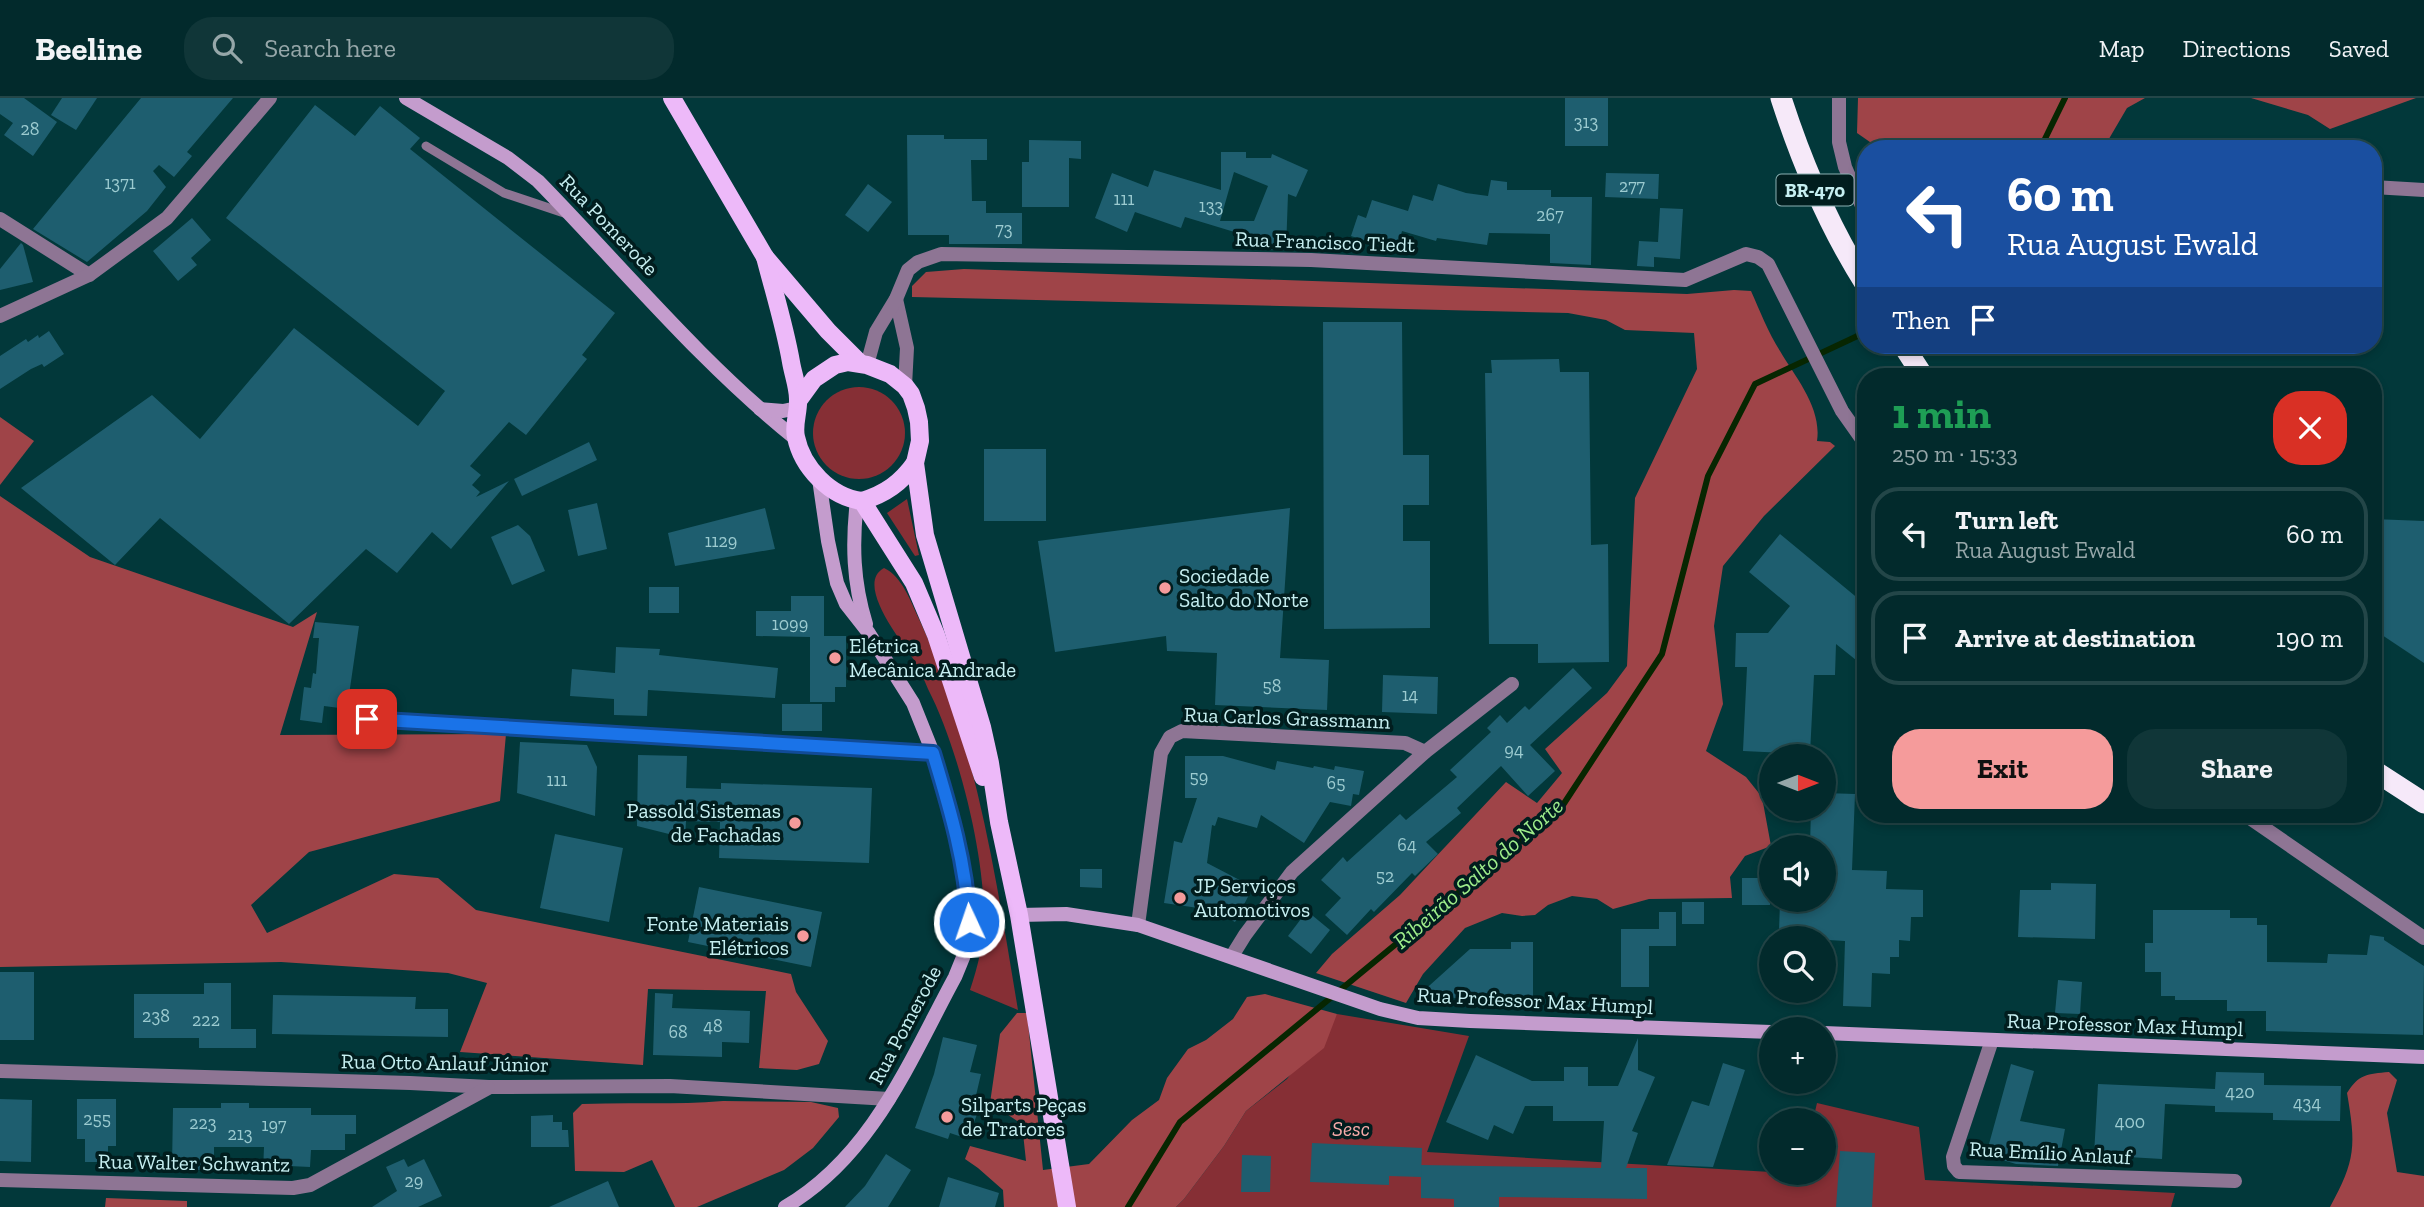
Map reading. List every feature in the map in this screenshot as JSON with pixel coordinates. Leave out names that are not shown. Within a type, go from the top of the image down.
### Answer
[{"type":"highway","name":"BR-470","points":[[1781,98],[1816,193],[1857,270]]},
{"type":"highway","points":[[2382,776],[2424,803]]},
{"type":"main road","points":[[672,98],[765,257],[828,331],[863,364]]},
{"type":"main road","points":[[765,257],[788,346],[798,404],[796,439],[808,465],[819,479],[859,501],[914,583],[936,635],[999,822]]},
{"type":"main road","points":[[798,404],[814,379],[835,365],[848,362],[863,364],[890,374],[911,394],[919,422],[920,442],[915,463],[925,535],[982,727],[1019,915],[1067,1207]]},
{"type":"main road","points":[[859,501],[876,497],[894,486],[915,463]]},
{"type":"street","points":[[0,316],[89,275],[167,218],[270,98]]},
{"type":"street","name":"Rua Pomerode","points":[[406,98],[508,158],[538,181],[698,351],[796,439]]},
{"type":"street","points":[[1839,98],[1839,142],[1844,167],[1857,195]]},
{"type":"street","points":[[2382,188],[2424,190]]},
{"type":"street","points":[[0,219],[89,275]]},
{"type":"street","name":"Rua Francisco Tiedt","points":[[863,364],[908,270],[918,262],[941,254],[1311,260],[1685,280],[1746,254],[1758,257],[1768,264],[1842,411],[1857,432]]},
{"type":"street","points":[[896,299],[908,348],[905,386]]},
{"type":"street","points":[[760,409],[782,411],[798,404]]},
{"type":"street","name":"Rua Pomerode","points":[[785,1207],[803,1196],[844,1160],[872,1128],[956,977],[964,955],[969,922],[967,887],[954,822],[933,753],[913,703],[868,632],[846,604],[837,583],[819,479]]},
{"type":"street","name":"Rua Pomerode","points":[[859,501],[853,558],[855,582],[868,632]]},
{"type":"street","points":[[1232,956],[1292,872],[1425,752],[1512,684]]},
{"type":"street","points":[[367,719],[933,753]]},
{"type":"street","name":"Rua Carlos Grassmann","points":[[1138,925],[1161,752],[1170,737],[1182,732],[1405,743],[1425,752]]},
{"type":"street","points":[[2257,823],[2424,938]]},
{"type":"street","name":"Rua Professor Max Humpl","points":[[1019,915],[1066,914],[1138,925],[1380,1009],[1418,1018],[1759,1032]]},
{"type":"street","name":"Rua Professor Max Humpl","points":[[1836,1034],[2424,1057]]},
{"type":"street","name":"Rua Emílio Anlauf","points":[[1992,1040],[1953,1157],[1954,1166],[1959,1171],[2235,1181]]},
{"type":"street","name":"Rua Otto Anlauf Júnior","points":[[0,1071],[489,1087],[670,1086],[889,1099]]},
{"type":"street","name":"Rua Walter Schwantz","points":[[0,1180],[293,1188],[310,1185],[489,1087]]},
{"type":"lane","points":[[426,146],[505,193],[572,216]]},
{"type":"green space","points":[[859,387],[877,390],[892,400],[902,415],[905,433],[902,451],[892,466],[877,476],[859,479],[841,476],[826,466],[816,451],[813,433],[816,415],[826,400],[841,390]]},
{"type":"green space","points":[[907,499],[919,555],[915,556],[887,513]]},
{"type":"green space","points":[[884,568],[901,583],[939,665],[970,762],[992,860],[1018,1010],[970,990],[980,954],[984,917],[974,832],[959,769],[939,713],[916,663],[877,600],[874,587],[876,576]]},
{"type":"green space","name":"Sesc","points":[[1337,1014],[1469,1036],[1427,1152],[1759,1171],[1759,1185],[1836,1185],[1836,1108],[1816,1108],[1817,1103],[1919,1127],[1925,1180],[2175,1193],[2171,1207],[1176,1207],[1224,1146],[1246,1111],[1287,1079]]},
{"type":"shaded area","points":[[1858,98],[2145,98],[2127,108],[2108,140],[1867,140],[1857,133]]},
{"type":"shaded area","points":[[2251,98],[2416,98],[2330,129],[2308,115]]},
{"type":"shaded area","points":[[964,269],[1687,294],[1751,291],[1780,351],[1812,405],[1818,429],[1817,441],[1830,442],[1835,446],[1764,516],[1723,566],[1714,626],[1723,704],[1706,751],[1746,777],[1759,793],[1759,821],[1766,821],[1769,835],[1759,835],[1759,851],[1745,856],[1730,877],[1732,898],[1649,899],[1613,909],[1597,899],[1572,896],[1548,905],[1535,915],[1502,913],[1465,928],[1423,974],[1406,1003],[1316,973],[1332,954],[1400,895],[1506,782],[1537,803],[1562,773],[1545,749],[1607,693],[1627,666],[1635,498],[1697,369],[1694,333],[1625,330],[1606,320],[1568,313],[912,297],[912,286],[926,272]]},
{"type":"shaded area","points":[[0,417],[34,441],[0,485]]},
{"type":"shaded area","points":[[0,496],[90,557],[293,627],[317,612],[280,735],[506,734],[500,801],[309,852],[251,905],[267,933],[394,874],[438,878],[476,910],[791,974],[796,992],[828,1041],[819,1064],[797,1070],[759,1068],[766,991],[648,989],[643,1065],[460,1052],[487,983],[448,973],[281,962],[0,967]]},
{"type":"shaded area","points":[[1265,994],[1337,1014],[1324,1048],[1246,1111],[1224,1146],[1176,1207],[1004,1207],[1003,1190],[965,1159],[970,1146],[1026,1161],[1022,1124],[990,1103],[1000,1034],[1017,1013],[1027,1013],[1043,1170],[1089,1164],[1132,1120],[1159,1100],[1167,1078],[1188,1049],[1206,1040],[1233,1019],[1247,997]]},
{"type":"shaded area","points":[[2389,1072],[2397,1080],[2387,1113],[2397,1172],[2424,1176],[2424,1207],[2330,1207],[2345,1177],[2352,1152],[2352,1126],[2347,1093],[2364,1076]]},
{"type":"shaded area","points":[[811,1102],[838,1108],[839,1117],[813,1148],[784,1170],[697,1207],[675,1207],[652,1160],[624,1172],[575,1171],[573,1113],[582,1104]]},
{"type":"shaded area","points":[[106,1198],[187,1201],[187,1207],[105,1207]]},
{"type":"building","points":[[0,98],[24,98],[57,122],[33,156],[4,135],[13,123],[0,114]]},
{"type":"building","points":[[62,98],[97,98],[76,130],[51,115]]},
{"type":"building","points":[[141,98],[233,98],[187,152],[192,156],[174,177],[159,165],[153,171],[166,187],[147,211],[87,262],[33,229]]},
{"type":"building","points":[[1565,98],[1608,98],[1608,146],[1565,146]]},
{"type":"building","points":[[315,105],[355,136],[380,106],[420,138],[410,149],[615,313],[582,355],[587,359],[526,435],[509,422],[470,466],[481,475],[472,485],[480,492],[476,497],[509,481],[451,549],[432,532],[397,573],[366,549],[289,624],[160,518],[115,565],[21,488],[152,395],[200,439],[294,328],[418,426],[445,391],[226,218]]},
{"type":"building","points":[[907,135],[944,135],[944,139],[987,139],[987,160],[971,160],[972,201],[986,201],[986,213],[1022,213],[1022,244],[949,244],[949,235],[908,235]]},
{"type":"building","points":[[1029,140],[1081,141],[1081,159],[1069,158],[1069,207],[1022,207],[1022,162],[1029,162]]},
{"type":"building","points":[[1221,152],[1246,152],[1246,158],[1271,158],[1272,154],[1308,170],[1296,197],[1288,194],[1286,250],[1235,249],[1241,234],[1185,217],[1181,228],[1135,212],[1127,232],[1095,218],[1112,173],[1148,187],[1154,170],[1221,190]],"holes":[[[1234,172],[1268,186],[1254,221],[1220,221]]]},
{"type":"building","points":[[1606,173],[1659,174],[1658,199],[1605,197]]},
{"type":"building","points":[[1491,180],[1507,182],[1507,190],[1551,190],[1551,197],[1592,197],[1591,265],[1550,263],[1550,234],[1489,233],[1487,245],[1437,238],[1436,241],[1402,231],[1397,251],[1351,236],[1358,215],[1366,218],[1372,200],[1408,211],[1413,195],[1433,201],[1438,184],[1466,193],[1488,196]]},
{"type":"building","points":[[868,184],[892,202],[868,232],[845,215]]},
{"type":"building","points":[[1660,208],[1683,209],[1680,259],[1654,257],[1654,267],[1637,266],[1639,241],[1658,242]]},
{"type":"building","points":[[192,218],[211,240],[191,258],[197,265],[178,281],[153,251]]},
{"type":"building","points":[[21,243],[33,282],[0,290],[0,269]]},
{"type":"building","points":[[1323,322],[1402,322],[1403,455],[1429,455],[1429,505],[1403,505],[1403,541],[1430,541],[1430,628],[1324,629]]},
{"type":"building","points":[[49,331],[64,354],[44,367],[42,364],[31,369],[0,389],[0,356],[26,339],[28,342]]},
{"type":"building","points":[[1559,359],[1560,372],[1589,372],[1591,545],[1608,544],[1609,662],[1538,663],[1538,644],[1489,644],[1485,373],[1492,373],[1491,360]]},
{"type":"building","points":[[589,442],[597,460],[522,496],[514,479]]},
{"type":"building","points":[[984,449],[1046,449],[1046,521],[984,521]]},
{"type":"building","points":[[597,503],[607,549],[578,556],[568,510]]},
{"type":"building","points":[[765,508],[775,549],[675,566],[668,533]]},
{"type":"building","name":"Sociedade Salto do Norte","points":[[1290,508],[1280,658],[1329,660],[1327,710],[1215,705],[1217,653],[1167,651],[1166,636],[1055,652],[1038,541]]},
{"type":"building","points":[[2382,519],[2424,521],[2424,663],[2382,635]]},
{"type":"building","points":[[518,525],[530,536],[545,571],[512,585],[491,537]]},
{"type":"building","points":[[1780,534],[1857,598],[1857,661],[1836,644],[1835,675],[1814,675],[1811,744],[1759,744],[1759,752],[1743,751],[1747,667],[1735,667],[1736,633],[1768,633],[1790,606],[1749,572]]},
{"type":"building","points":[[649,587],[679,587],[679,613],[649,613]]},
{"type":"building","points":[[791,596],[824,596],[824,636],[846,636],[846,687],[835,687],[835,702],[810,702],[810,637],[756,636],[756,611],[791,611]]},
{"type":"building","points":[[315,622],[359,626],[347,709],[324,706],[322,723],[300,720],[304,687],[311,688],[313,673],[316,674],[319,638],[313,638]]},
{"type":"building","points":[[616,647],[660,649],[659,655],[778,668],[775,698],[648,690],[647,716],[614,715],[614,699],[570,696],[572,669],[615,673]]},
{"type":"building","points":[[1573,668],[1592,688],[1530,745],[1555,771],[1528,796],[1501,766],[1457,808],[1461,813],[1426,842],[1438,854],[1415,876],[1412,873],[1374,912],[1371,909],[1347,935],[1325,915],[1341,898],[1321,880],[1343,857],[1347,862],[1400,814],[1406,820],[1457,777],[1450,770],[1491,732],[1487,728],[1500,715],[1507,723],[1525,706],[1529,710]]},
{"type":"building","points":[[1383,675],[1438,677],[1437,714],[1382,712]]},
{"type":"building","points":[[782,704],[822,704],[822,731],[782,731]]},
{"type":"building","points":[[520,742],[587,745],[597,767],[595,816],[517,793]]},
{"type":"building","name":"Passold Sistemas de Fachadas","points":[[638,755],[687,756],[686,788],[721,789],[721,783],[872,788],[869,863],[719,858],[720,822],[686,821],[685,838],[637,826]]},
{"type":"building","points":[[1185,756],[1223,756],[1275,770],[1277,761],[1313,768],[1334,770],[1335,766],[1364,771],[1359,795],[1353,794],[1351,806],[1330,802],[1304,843],[1261,815],[1257,828],[1218,817],[1215,826],[1212,825],[1207,863],[1253,887],[1235,922],[1212,910],[1164,903],[1174,841],[1182,843],[1197,798],[1185,798]]},
{"type":"building","points":[[1836,793],[1855,794],[1852,870],[1887,871],[1886,889],[1923,890],[1923,917],[1911,917],[1910,941],[1899,940],[1899,957],[1890,957],[1890,974],[1872,973],[1871,1007],[1843,1006],[1845,941],[1836,940],[1836,926],[1779,926],[1780,912],[1836,912],[1836,835],[1810,835],[1811,821],[1836,821]]},
{"type":"building","points":[[555,834],[623,848],[609,922],[540,908]]},
{"type":"building","points":[[1080,869],[1102,869],[1102,888],[1080,887]]},
{"type":"building","points":[[1742,878],[1759,878],[1759,905],[1742,905]]},
{"type":"building","points":[[2051,883],[2096,884],[2095,939],[2018,937],[2020,890],[2051,890]]},
{"type":"building","points":[[699,887],[822,912],[811,967],[688,942]]},
{"type":"building","points":[[1682,902],[1704,902],[1704,924],[1682,924]]},
{"type":"building","points":[[2153,910],[2230,910],[2230,918],[2257,918],[2257,925],[2267,925],[2267,962],[2327,963],[2328,954],[2367,955],[2370,935],[2384,937],[2384,940],[2424,966],[2423,1035],[2266,1031],[2266,1011],[2227,1011],[2227,1000],[2175,1000],[2175,996],[2161,996],[2161,972],[2145,972],[2145,943],[2153,943]]},
{"type":"building","points":[[1307,911],[1330,930],[1311,954],[1288,936]]},
{"type":"building","points":[[1659,912],[1676,912],[1676,946],[1649,946],[1649,987],[1621,987],[1621,929],[1659,929]]},
{"type":"building","points":[[1511,942],[1533,942],[1533,1007],[1500,1008],[1500,1003],[1420,994],[1470,949],[1511,949]]},
{"type":"building","points":[[0,972],[34,972],[34,1040],[0,1040]]},
{"type":"building","points":[[2058,980],[2082,982],[2080,1014],[2055,1013]]},
{"type":"building","points":[[204,983],[231,983],[231,1029],[256,1029],[256,1048],[199,1048],[199,1038],[134,1038],[134,994],[204,994]]},
{"type":"building","points":[[655,993],[673,994],[672,1008],[750,1011],[749,1043],[722,1042],[722,1057],[653,1055]]},
{"type":"building","points":[[273,995],[416,997],[415,1009],[448,1009],[448,1037],[272,1034]]},
{"type":"building","points":[[943,1037],[977,1045],[970,1072],[981,1074],[974,1104],[980,1106],[968,1139],[950,1133],[948,1139],[915,1128],[934,1074]]},
{"type":"building","points":[[1638,1038],[1638,1070],[1655,1077],[1632,1131],[1638,1133],[1626,1168],[1647,1168],[1647,1199],[1499,1197],[1499,1207],[1454,1207],[1454,1199],[1421,1198],[1421,1165],[1601,1168],[1604,1121],[1553,1121],[1553,1106],[1525,1106],[1513,1134],[1494,1125],[1488,1140],[1446,1122],[1476,1055],[1532,1081],[1564,1081],[1564,1067],[1588,1067],[1588,1086],[1618,1086]]},
{"type":"building","points":[[1723,1063],[1745,1070],[1713,1167],[1667,1165],[1692,1101],[1709,1106]]},
{"type":"building","points":[[2011,1064],[2034,1071],[2020,1121],[2065,1129],[2058,1166],[2016,1164],[1986,1155]]},
{"type":"building","points":[[2216,1072],[2264,1073],[2264,1085],[2341,1086],[2340,1121],[2273,1120],[2273,1113],[2215,1112],[2215,1106],[2165,1104],[2162,1159],[2094,1155],[2098,1084],[2215,1089]]},
{"type":"building","points":[[0,1099],[32,1100],[31,1162],[0,1161]]},
{"type":"building","points":[[77,1099],[116,1099],[116,1146],[108,1146],[108,1162],[85,1162],[85,1139],[77,1139]]},
{"type":"building","points":[[221,1103],[249,1103],[249,1108],[311,1108],[311,1115],[356,1115],[356,1134],[345,1134],[345,1150],[311,1150],[310,1167],[289,1166],[289,1173],[263,1172],[264,1147],[214,1147],[214,1170],[196,1170],[196,1166],[172,1166],[173,1108],[221,1108]]},
{"type":"building","points":[[553,1115],[553,1122],[562,1122],[562,1130],[568,1130],[569,1147],[531,1147],[531,1116]]},
{"type":"building","points":[[1312,1143],[1422,1148],[1421,1177],[1389,1176],[1389,1185],[1310,1182]]},
{"type":"building","points":[[1840,1151],[1875,1153],[1872,1207],[1836,1207]]},
{"type":"building","points":[[886,1154],[911,1170],[888,1207],[845,1207],[865,1186]]},
{"type":"building","points":[[1242,1155],[1271,1156],[1270,1192],[1241,1192]]},
{"type":"building","points":[[404,1159],[408,1167],[424,1159],[442,1196],[418,1207],[372,1207],[397,1191],[386,1167]]},
{"type":"building","points":[[948,1177],[999,1193],[995,1207],[939,1207]]},
{"type":"building","points":[[608,1181],[619,1207],[549,1207]]},
{"type":"waterway","name":"Ribeirão Salto do Norte","points":[[2044,140],[2065,98]]},
{"type":"waterway","name":"Ribeirão Salto do Norte","points":[[1128,1207],[1180,1122],[1561,808],[1662,654],[1708,476],[1755,384],[1857,336]]},
{"type":"place","name":"Sociedade Salto do Norte","points":[[1165,588]]},
{"type":"place","name":"Elétrica Mecânica Andrade","points":[[835,658]]},
{"type":"place","name":"Passold Sistemas de Fachadas","points":[[795,823]]},
{"type":"place","name":"JP Serviços Automotivos","points":[[1180,898]]},
{"type":"place","name":"Fonte Materiais Elétricos","points":[[803,936]]},
{"type":"place","name":"Silparts Peças de Tratores","points":[[947,1117]]},
{"type":"route","points":[[367,719],[933,753],[954,822],[967,887],[969,922]]}]
